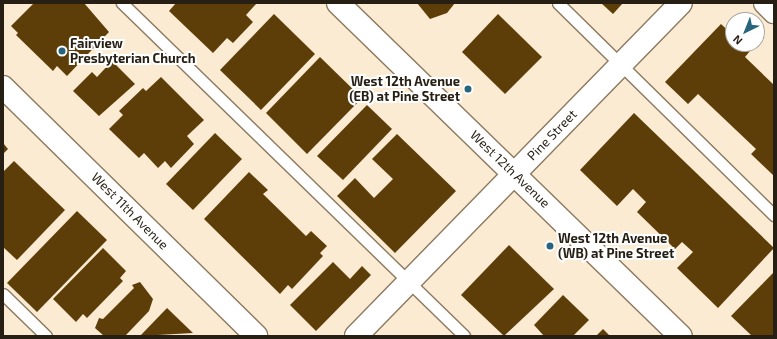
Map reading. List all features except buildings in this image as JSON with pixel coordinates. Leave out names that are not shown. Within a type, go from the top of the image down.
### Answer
[{"type":"street","name":"West 12th Avenue","points":[[338,3],[515,173],[681,336]]},
{"type":"street","name":"Pine Street","points":[[356,336],[681,3]]},
{"type":"street","points":[[765,3],[774,12]]},
{"type":"street","name":"West 11th Avenue","points":[[3,87],[256,336]]},
{"type":"lane","points":[[122,3],[464,336]]},
{"type":"lane","points":[[558,3],[774,215]]},
{"type":"lane","points":[[3,294],[46,336]]},
{"type":"place","name":"Fairview Presbyterian Church","points":[[62,51]]},
{"type":"place","name":"West 12th Avenue (EB) at Pine Street","points":[[468,89]]},
{"type":"place","name":"West 12th Avenue (WB) at Pine Street","points":[[550,246]]}]
